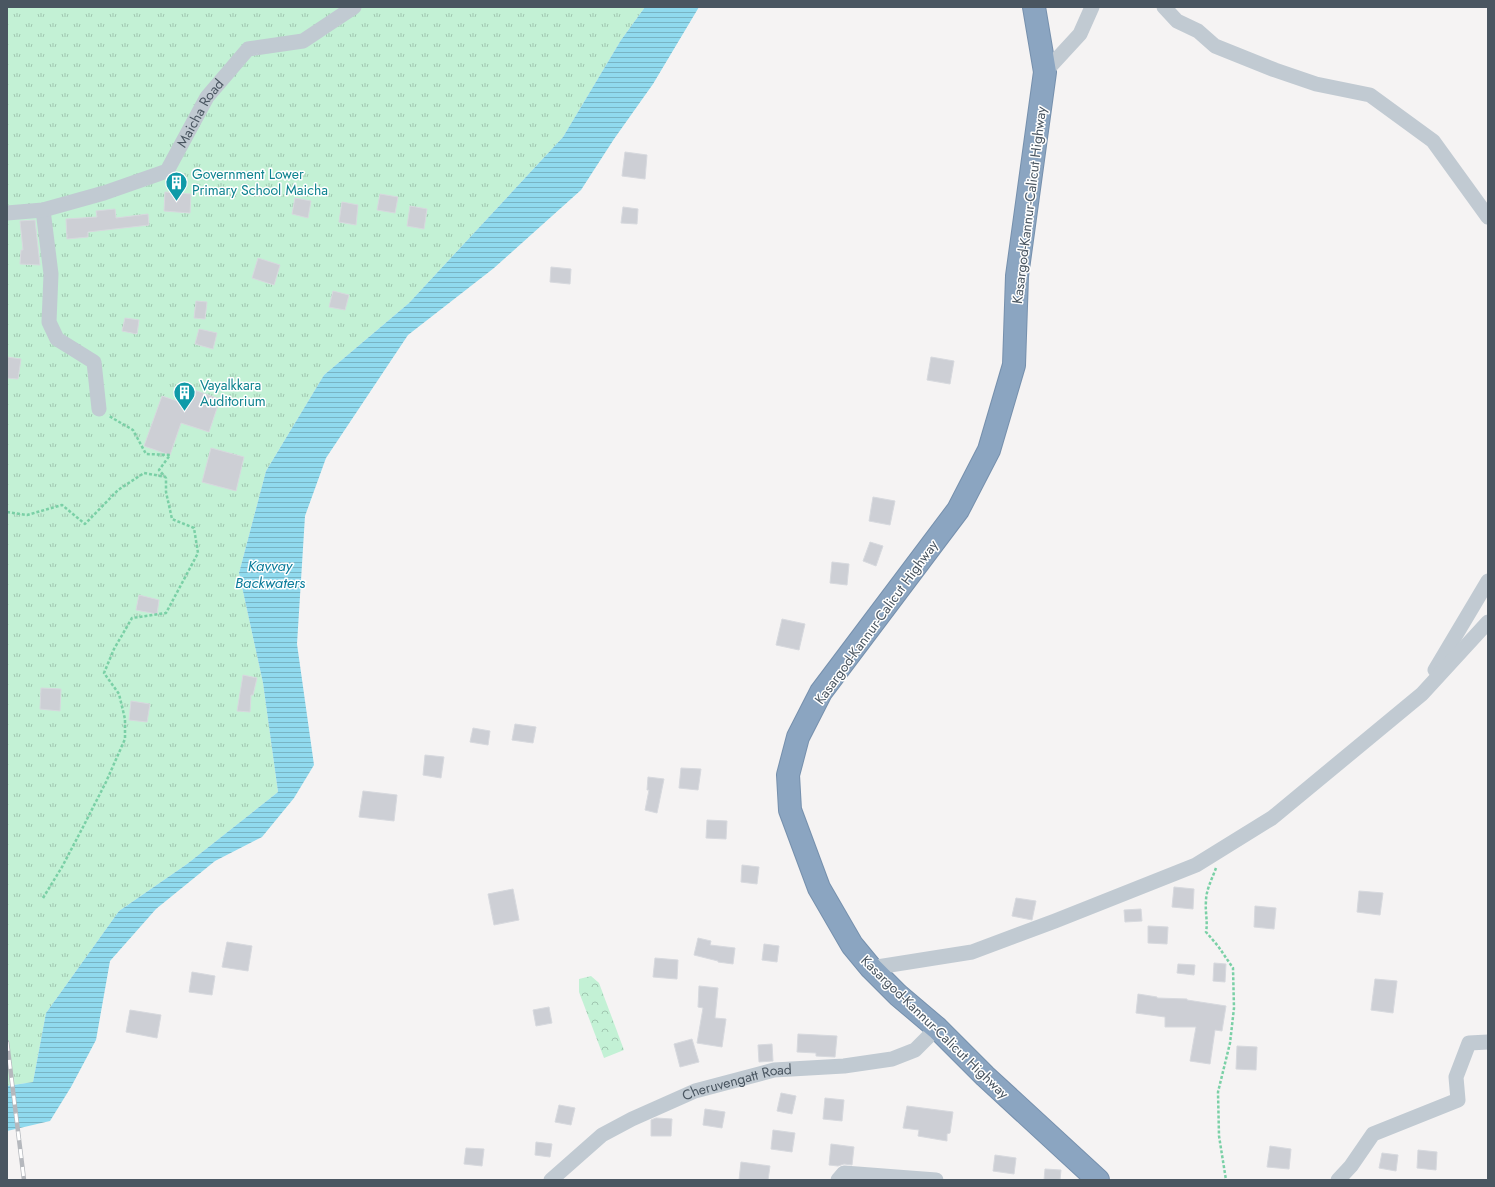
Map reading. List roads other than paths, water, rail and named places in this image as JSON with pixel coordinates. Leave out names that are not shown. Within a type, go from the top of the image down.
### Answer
[{"type":"highway","name":"Kasargod-Kannur-Calicut Highway","points":[[1034,7],[1045,72],[1017,276],[1014,365],[989,450],[958,510],[822,692],[798,737],[788,774],[790,810],[819,888],[852,945],[871,968],[898,995],[937,1028],[985,1076],[1098,1180]]},
{"type":"street","name":"Maicha Road","points":[[7,213],[43,210],[104,193],[167,171],[207,97],[248,49],[303,41],[354,7]]},
{"type":"street","points":[[1045,72],[1080,34],[1092,7]]},
{"type":"street","points":[[1164,7],[1176,21],[1198,31],[1215,46],[1275,70],[1316,84],[1370,95],[1433,141],[1488,216]]},
{"type":"street","points":[[43,210],[51,274],[49,322],[57,339],[94,362],[99,409]]},
{"type":"street","points":[[1420,695],[1488,581]]},
{"type":"street","points":[[871,968],[972,952],[1196,865],[1272,818],[1420,695],[1488,622]]},
{"type":"street","name":"Cheruvengatt Road","points":[[551,1180],[602,1135],[632,1119],[695,1091],[774,1070],[844,1066],[892,1059],[915,1050],[937,1028]]},
{"type":"street","points":[[1338,1180],[1351,1166],[1373,1134],[1458,1100],[1456,1077],[1469,1043],[1488,1042]]},
{"type":"street","points":[[838,1180],[844,1173],[936,1180]]},
{"type":"water","name":"Kavvay Backwaters","points":[[645,7],[699,7],[653,84],[614,139],[581,190],[494,268],[408,335],[326,458],[305,516],[297,644],[314,765],[294,798],[262,837],[215,861],[156,909],[110,961],[96,1040],[71,1087],[50,1121],[7,1131],[7,1086],[33,1082],[46,1013],[119,911],[187,864],[278,792],[263,683],[239,573],[266,471],[324,375],[409,303],[563,137],[621,40]]},
{"type":"railway","points":[[7,1042],[24,1180]]},
{"type":"place","name":"Government Lower Primary School Maicha","points":[[177,202]]},
{"type":"place","name":"Vayalkkara Auditorium","points":[[185,412]]}]
